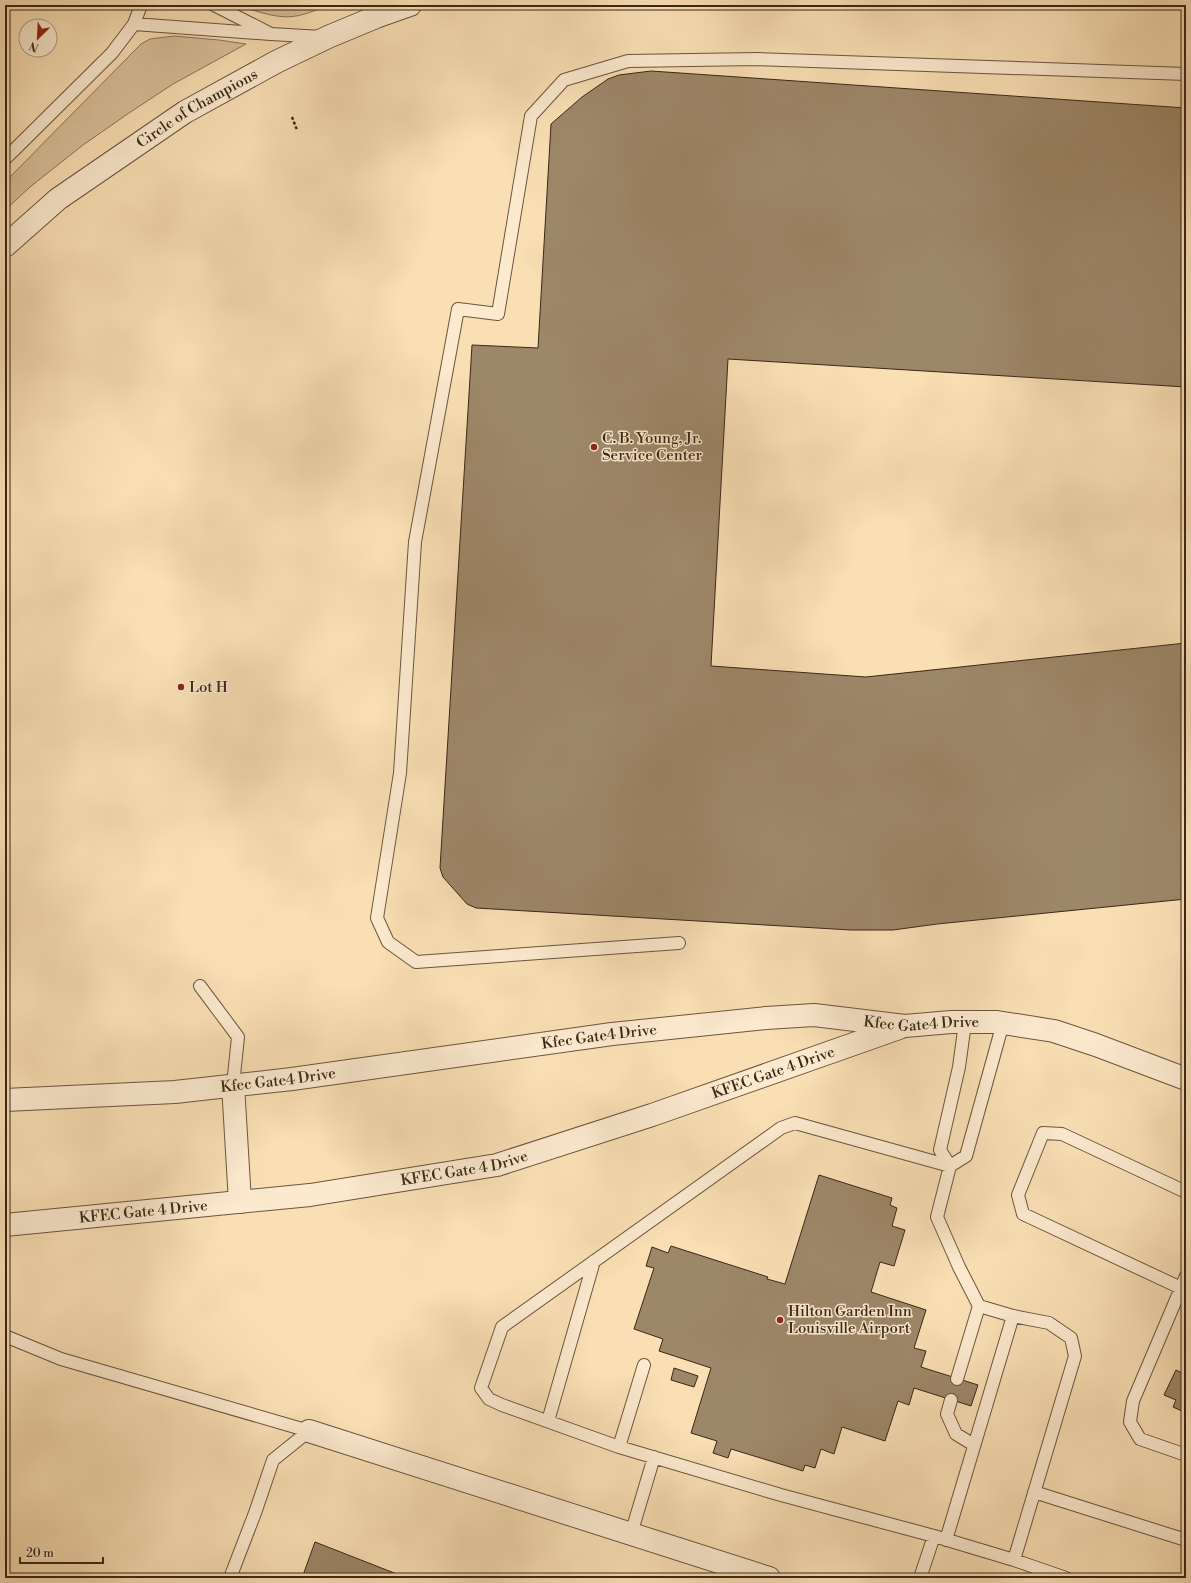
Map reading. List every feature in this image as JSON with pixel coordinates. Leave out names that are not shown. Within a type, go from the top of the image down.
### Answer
[{"type":"street","name":"Circle of Champions","points":[[5,246],[58,199],[184,112],[276,62],[328,37],[410,5]]},
{"type":"street","name":"Kfec Gate4 Drive","points":[[5,1100],[175,1092],[292,1079],[612,1034],[766,1018],[814,1015],[904,1026],[951,1022],[1003,1023],[1054,1031],[1096,1044],[1186,1079]]},
{"type":"street","name":"KFEC Gate 4 Drive","points":[[5,1225],[310,1196],[497,1165],[652,1115],[904,1026]]},
{"type":"street","points":[[234,1085],[240,1202]]},
{"type":"street","points":[[310,1431],[631,1534],[741,1574],[768,1578]]},
{"type":"lane","points":[[5,159],[112,52],[134,24],[141,5]]},
{"type":"lane","points":[[214,5],[271,34]]},
{"type":"lane","points":[[134,24],[328,37]]},
{"type":"lane","points":[[679,943],[416,962],[388,942],[377,918],[400,773],[414,542],[458,309],[498,314],[531,116],[564,80],[628,61],[757,59],[1186,74]]},
{"type":"lane","points":[[200,986],[238,1037],[234,1085]]},
{"type":"lane","points":[[950,1166],[940,1150],[959,1067],[966,1023]]},
{"type":"lane","points":[[1003,1023],[966,1156],[950,1166],[937,1217],[959,1267],[980,1306],[1013,1316],[1049,1323],[1071,1338],[1075,1356],[1014,1560]]},
{"type":"lane","points":[[950,1166],[795,1123],[781,1128],[502,1327],[481,1388],[489,1399],[619,1446],[781,1495],[940,1538],[1014,1560],[1066,1578]]},
{"type":"lane","points":[[1181,1288],[1023,1214],[1018,1195],[1043,1133],[1062,1134],[1186,1192]]},
{"type":"lane","points":[[548,1421],[594,1261]]},
{"type":"lane","points":[[1186,1276],[1133,1401],[1130,1422],[1140,1439],[1186,1455]]},
{"type":"lane","points":[[957,1379],[980,1306]]},
{"type":"lane","points":[[920,1578],[940,1538],[974,1445],[1013,1316]]},
{"type":"lane","points":[[5,1336],[61,1358],[310,1431]]},
{"type":"lane","points":[[619,1446],[644,1365]]},
{"type":"lane","points":[[951,1400],[947,1414],[956,1434],[974,1445]]},
{"type":"lane","points":[[230,1578],[255,1513],[273,1460],[310,1431]]},
{"type":"lane","points":[[631,1534],[654,1457]]},
{"type":"lane","points":[[1034,1492],[1186,1540]]},
{"type":"path","points":[[292,117],[297,130]]},
{"type":"shaded area","points":[[249,5],[328,5],[306,14],[281,17],[249,9]]},
{"type":"shaded area","points":[[174,36],[246,44],[173,84],[129,113],[83,145],[30,187],[5,210],[5,182],[141,44],[150,39]]},
{"type":"building","name":"C. B. Young, Jr. Service Center","points":[[651,71],[1186,108],[1186,387],[728,359],[711,666],[866,677],[1186,643],[1186,899],[937,924],[893,930],[851,930],[476,908],[467,904],[443,877],[440,868],[472,345],[538,348],[551,124],[582,97],[608,79],[619,75]]},
{"type":"building","name":"Hilton Garden Inn Louisville Airport","points":[[819,1175],[892,1198],[890,1205],[897,1208],[892,1226],[905,1230],[894,1266],[880,1262],[871,1292],[926,1310],[914,1348],[926,1351],[921,1367],[978,1385],[971,1406],[914,1388],[909,1405],[898,1401],[885,1441],[842,1427],[834,1454],[821,1449],[815,1468],[805,1465],[803,1471],[731,1449],[728,1458],[713,1453],[717,1441],[691,1433],[711,1368],[659,1351],[663,1339],[634,1329],[654,1268],[646,1266],[652,1247],[668,1253],[671,1246],[768,1277],[767,1279],[785,1284]]},
{"type":"building","points":[[674,1368],[698,1376],[694,1387],[671,1380]]},
{"type":"building","points":[[1176,1370],[1186,1375],[1186,1413],[1173,1407],[1176,1400],[1164,1395]]},
{"type":"building","points":[[315,1542],[407,1578],[302,1578]]},
{"type":"place","name":"C. B. Young, Jr. Service Center","points":[[594,447]]},
{"type":"place","name":"Lot H","points":[[181,687]]},
{"type":"place","name":"Hilton Garden Inn Louisville Airport","points":[[780,1320]]}]
